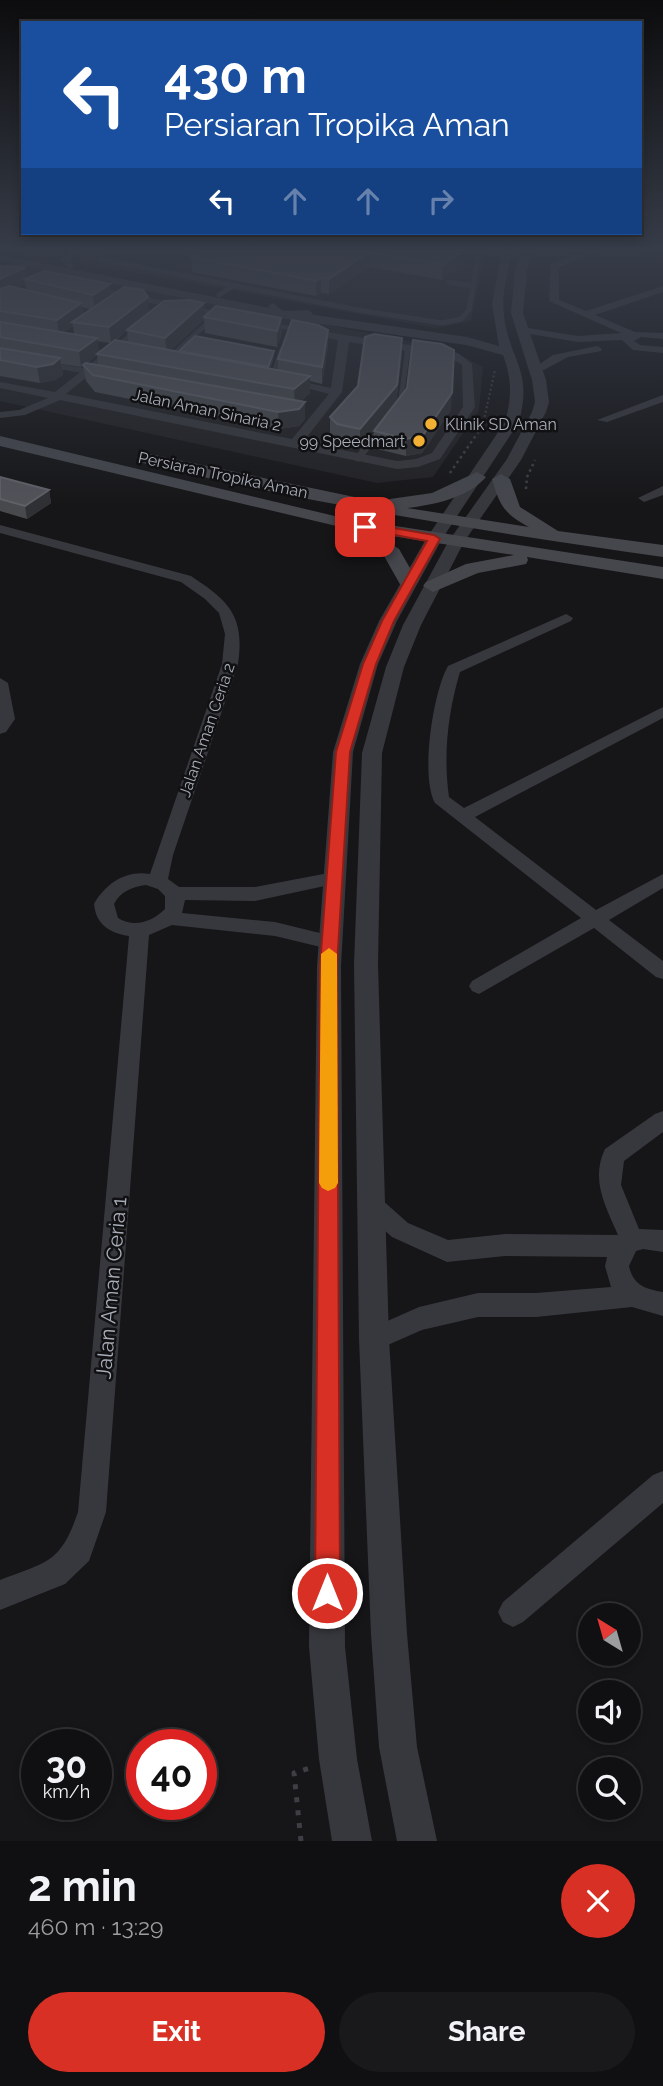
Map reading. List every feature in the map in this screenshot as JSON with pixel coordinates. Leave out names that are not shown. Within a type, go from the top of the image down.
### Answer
[{"type":"main road","name":"Persiaran Tropika Aman","points":[[0,424],[363,505],[469,524],[663,551]]},
{"type":"main road","name":"Persiaran Tropika Aman","points":[[0,441],[342,523],[434,539]]},
{"type":"main road","points":[[363,505],[428,500],[453,492],[477,477]]},
{"type":"main road","points":[[501,479],[507,501],[514,510],[564,537]]},
{"type":"main road","points":[[342,523],[387,549],[408,582]]},
{"type":"main road","points":[[434,539],[663,573]]},
{"type":"main road","points":[[433,586],[473,568],[501,561],[566,559]]},
{"type":"street","points":[[0,415],[38,409],[135,336]]},
{"type":"street","points":[[331,336],[408,347]]},
{"type":"street","points":[[436,336],[508,352]]},
{"type":"street","points":[[463,336],[485,336]]},
{"type":"street","points":[[352,1841],[338,1759],[327,1647],[329,942],[343,752],[369,664],[408,582],[512,422],[519,380],[503,336]]},
{"type":"street","points":[[417,1841],[398,1747],[389,1634],[374,1339],[366,964],[372,753],[395,667],[433,586],[456,542],[501,479],[535,424],[542,402],[536,370],[524,336]]},
{"type":"street","points":[[559,336],[578,339],[663,336]]},
{"type":"street","points":[[627,336],[660,351]]},
{"type":"street","points":[[295,444],[336,392],[344,338]]},
{"type":"street","points":[[536,370],[545,362],[562,355],[633,339]]},
{"type":"street","points":[[100,347],[119,350]]},
{"type":"street","name":"Jalan Aman Sinaria 2","points":[[0,385],[361,459],[406,465],[436,456],[469,407],[467,363],[461,358],[408,347]]},
{"type":"street","points":[[164,358],[186,362]]},
{"type":"street","points":[[267,377],[336,392]]},
{"type":"street","points":[[603,420],[663,398]]},
{"type":"street","points":[[644,498],[663,490]]},
{"type":"street","name":"Jalan Aman Ceria 2","points":[[0,529],[186,579],[208,594],[230,616],[235,639],[230,664],[164,855],[158,881]]},
{"type":"street","points":[[566,618],[453,669],[448,684],[436,776],[441,799],[663,972]]},
{"type":"street","points":[[0,684],[7,719],[0,729]]},
{"type":"street","points":[[462,816],[663,712]]},
{"type":"street","points":[[175,893],[255,894],[334,878]]},
{"type":"street","points":[[135,880],[158,881],[175,893],[178,901],[170,918],[151,929],[139,931],[116,926],[104,913],[104,904],[114,889],[124,883],[135,880]]},
{"type":"street","points":[[479,986],[663,880]]},
{"type":"street","points":[[170,918],[275,929],[329,942]]},
{"type":"street","name":"Jalan Aman Ceria 1","points":[[0,1595],[55,1574],[79,1551],[92,1513],[139,931]]},
{"type":"street","points":[[628,1244],[609,1185],[613,1156],[663,1121]]},
{"type":"street","points":[[373,1206],[400,1230],[447,1251],[505,1245],[628,1244],[643,1238],[663,1241]]},
{"type":"street","points":[[628,1244],[618,1255],[615,1265],[623,1287],[632,1296],[654,1304],[663,1304]]},
{"type":"street","points":[[374,1339],[419,1320],[478,1305],[536,1305],[632,1296]]},
{"type":"street","points":[[513,1612],[663,1485]]},
{"type":"lane","points":[[164,358],[194,336],[206,339]]},
{"type":"lane","points":[[267,377],[281,353],[287,336]]},
{"type":"lane","points":[[399,408],[408,347]]},
{"type":"lane","points":[[268,351],[281,353]]},
{"type":"lane","points":[[36,363],[98,373]]},
{"type":"lane","points":[[305,414],[318,416]]},
{"type":"lane","points":[[361,459],[383,428]]},
{"type":"shaded area","points":[[0,336],[382,336],[449,349],[483,367],[479,410],[433,477],[377,483],[0,401]]},
{"type":"building","points":[[84,336],[97,338],[79,351],[0,337]]},
{"type":"building","points":[[195,336],[274,351],[268,367],[179,351]]},
{"type":"building","points":[[286,336],[327,336],[322,367],[278,359]]},
{"type":"building","points":[[365,337],[402,338],[397,385],[360,429],[337,424],[330,417],[358,386]]},
{"type":"building","points":[[115,340],[310,376],[294,389],[97,354]]},
{"type":"building","points":[[413,340],[442,344],[454,350],[452,393],[423,435],[406,439],[374,431],[407,388]]},
{"type":"building","points":[[0,348],[60,358],[53,364],[37,367],[0,360]]},
{"type":"building","points":[[86,363],[305,402],[299,409],[278,412],[93,375],[83,365]]},
{"type":"building","points":[[0,477],[49,490],[25,506],[0,499]]},
{"type":"slow traffic","points":[[328,1183],[329,954]]},
{"type":"place","name":"Klinik SD Aman","points":[[431,424]]},
{"type":"place","name":"99 Speedmart","points":[[419,441]]},
{"type":"route","points":[[327,1593],[329,942],[343,752],[369,664],[408,582],[434,539],[365,527]]}]
